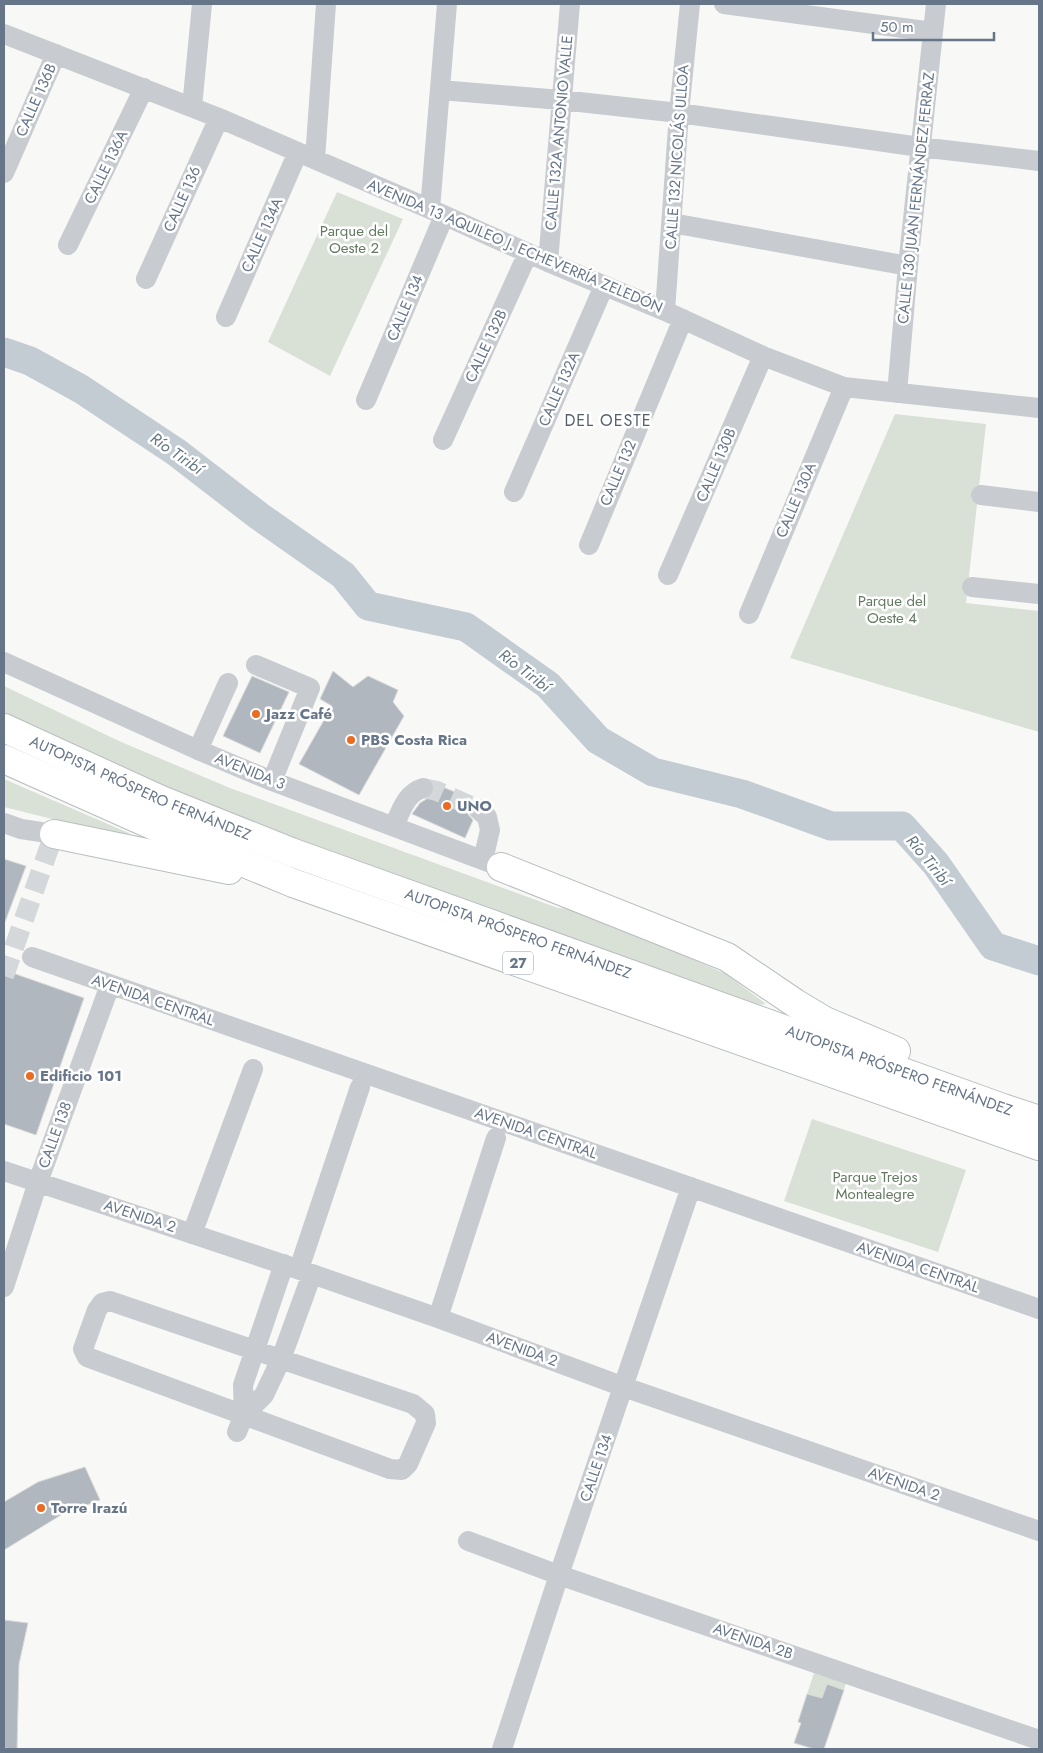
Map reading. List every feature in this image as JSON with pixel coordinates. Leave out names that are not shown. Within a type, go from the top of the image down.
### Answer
[{"type":"highway","name":"AUTOPISTA PRÓSPERO FERNÁNDEZ","points":[[4,728],[161,800],[291,852],[1039,1120]]},
{"type":"highway","name":"AUTOPISTA PRÓSPERO FERNÁNDEZ","points":[[4,759],[152,825],[293,883],[1039,1146]]},
{"type":"highway","points":[[54,834],[293,883]]},
{"type":"highway","points":[[492,863],[727,957],[825,1021],[905,1055],[1003,1108]]},
{"type":"street","points":[[192,108],[202,4]]},
{"type":"street","name":"CALLE 134A","points":[[226,317],[306,156],[326,4]]},
{"type":"street","name":"CALLE 134","points":[[366,400],[437,213],[440,90],[447,4]]},
{"type":"street","name":"CALLE 132A ANTONIO VALLE","points":[[548,262],[570,4]]},
{"type":"street","name":"CALLE 132 NICOLÁS ULLOA","points":[[665,311],[679,112],[690,4]]},
{"type":"street","points":[[724,4],[933,32]]},
{"type":"street","name":"CALLE 130 JUAN FERNÁNDEZ FERRAZ","points":[[897,393],[908,266],[936,4]]},
{"type":"street","name":"AVENIDA 13 AQUILEO J. ECHEVERRÍA ZELEDÓN","points":[[4,34],[219,118],[665,311],[763,356],[844,387],[1039,408]]},
{"type":"street","name":"CALLE 136B","points":[[4,173],[56,54]]},
{"type":"street","name":"CALLE 136A","points":[[68,245],[144,88]]},
{"type":"street","points":[[440,90],[679,112],[920,147],[1039,162]]},
{"type":"street","name":"CALLE 136","points":[[146,279],[219,118]]},
{"type":"street","points":[[672,224],[908,266]]},
{"type":"street","name":"CALLE 132B","points":[[443,440],[528,253]]},
{"type":"street","name":"CALLE 132A","points":[[514,492],[604,286]]},
{"type":"street","name":"CALLE 132","points":[[588,544],[683,319]]},
{"type":"street","name":"CALLE 130B","points":[[668,574],[763,356]]},
{"type":"street","name":"CALLE 130A","points":[[749,614],[844,387]]},
{"type":"street","points":[[981,496],[1039,502]]},
{"type":"street","points":[[972,587],[1039,594]]},
{"type":"street","name":"AVENIDA 3","points":[[4,662],[198,750],[272,781],[492,863]]},
{"type":"street","points":[[256,665],[310,688],[272,781]]},
{"type":"street","points":[[198,750],[228,683]]},
{"type":"street","points":[[394,826],[408,797],[412,792],[423,788]]},
{"type":"street","points":[[478,809],[487,817],[490,830],[492,863]]},
{"type":"street","points":[[10,826],[54,834]]},
{"type":"street","name":"AVENIDA CENTRAL","points":[[32,957],[1039,1309]]},
{"type":"street","name":"CALLE 138","points":[[4,1287],[38,1182],[110,984]]},
{"type":"street","points":[[192,1234],[253,1069]]},
{"type":"street","points":[[240,1423],[264,1395],[281,1360],[298,1269],[360,1088]]},
{"type":"street","points":[[438,1318],[496,1138]]},
{"type":"street","name":"AVENIDA 2","points":[[4,1171],[298,1269],[438,1318],[624,1387],[1039,1531]]},
{"type":"street","name":"CALLE 134","points":[[504,1749],[559,1575],[691,1187]]},
{"type":"street","points":[[240,1423],[243,1385],[255,1350],[298,1269]]},
{"type":"street","points":[[110,1301],[255,1350],[414,1404],[425,1414],[426,1423],[408,1464],[402,1470],[390,1469],[240,1423],[87,1357],[83,1349],[97,1310],[102,1303],[110,1301]]},
{"type":"street","name":"AVENIDA 2B","points":[[468,1541],[559,1575],[1039,1740]]},
{"type":"green space","name":"Parque del Oeste 2","points":[[337,192],[403,219],[330,376],[268,342]]},
{"type":"green space","name":"Parque del Oeste 4","points":[[895,414],[986,424],[966,603],[1039,611],[1039,732],[790,658]]},
{"type":"green space","points":[[4,686],[119,741],[230,788],[558,908],[581,910],[726,974],[766,1004],[756,1005],[218,816],[4,720]]},
{"type":"green space","points":[[4,779],[131,834],[108,833],[4,807]]},
{"type":"green space","name":"Parque Trejos Montealegre","points":[[812,1119],[966,1170],[938,1252],[784,1201]]},
{"type":"green space","points":[[814,1673],[846,1683],[844,1690],[827,1684],[822,1698],[807,1694]]},
{"type":"building","name":"PBS Costa Rica","points":[[333,671],[353,687],[368,676],[398,690],[393,702],[404,716],[359,795],[299,764],[332,706],[320,699]]},
{"type":"building","name":"Jazz Café","points":[[252,676],[289,692],[260,753],[223,736]]},
{"type":"building","name":"UNO","points":[[433,783],[472,799],[466,807],[467,813],[473,820],[465,838],[412,814],[420,803],[433,795],[435,789]]},
{"type":"building","points":[[4,859],[26,866],[5,922],[4,922]]},
{"type":"building","name":"Edificio 101","points":[[4,970],[84,998],[36,1135],[4,1124]]},
{"type":"building","name":"Torre Irazú","points":[[85,1467],[100,1500],[61,1515],[4,1550],[4,1502],[38,1482]]},
{"type":"building","points":[[4,1620],[28,1623],[19,1664],[17,1749],[4,1748]]},
{"type":"building","points":[[827,1684],[844,1690],[824,1749],[814,1749],[794,1743],[801,1723],[798,1722],[807,1694],[822,1698]]},
{"type":"waterway","name":"Río Tiribí","points":[[4,352],[30,361],[81,389],[176,452],[259,516],[343,575],[368,606],[466,627],[548,685],[598,740],[653,772],[742,794],[831,826],[902,826],[936,864],[993,946],[1039,961]]},
{"type":"tunnel","points":[[423,788],[437,791],[478,809]]},
{"type":"tunnel","points":[[4,976],[54,834]]},
{"type":"place","name":"Jazz Café","points":[[256,714]]},
{"type":"place","name":"PBS Costa Rica","points":[[351,740]]},
{"type":"place","name":"UNO","points":[[447,806]]},
{"type":"place","name":"Edificio 101","points":[[30,1076]]},
{"type":"place","name":"Torre Irazú","points":[[41,1508]]},
{"type":"district","name":"DEL OESTE","points":[[608,420]]}]
